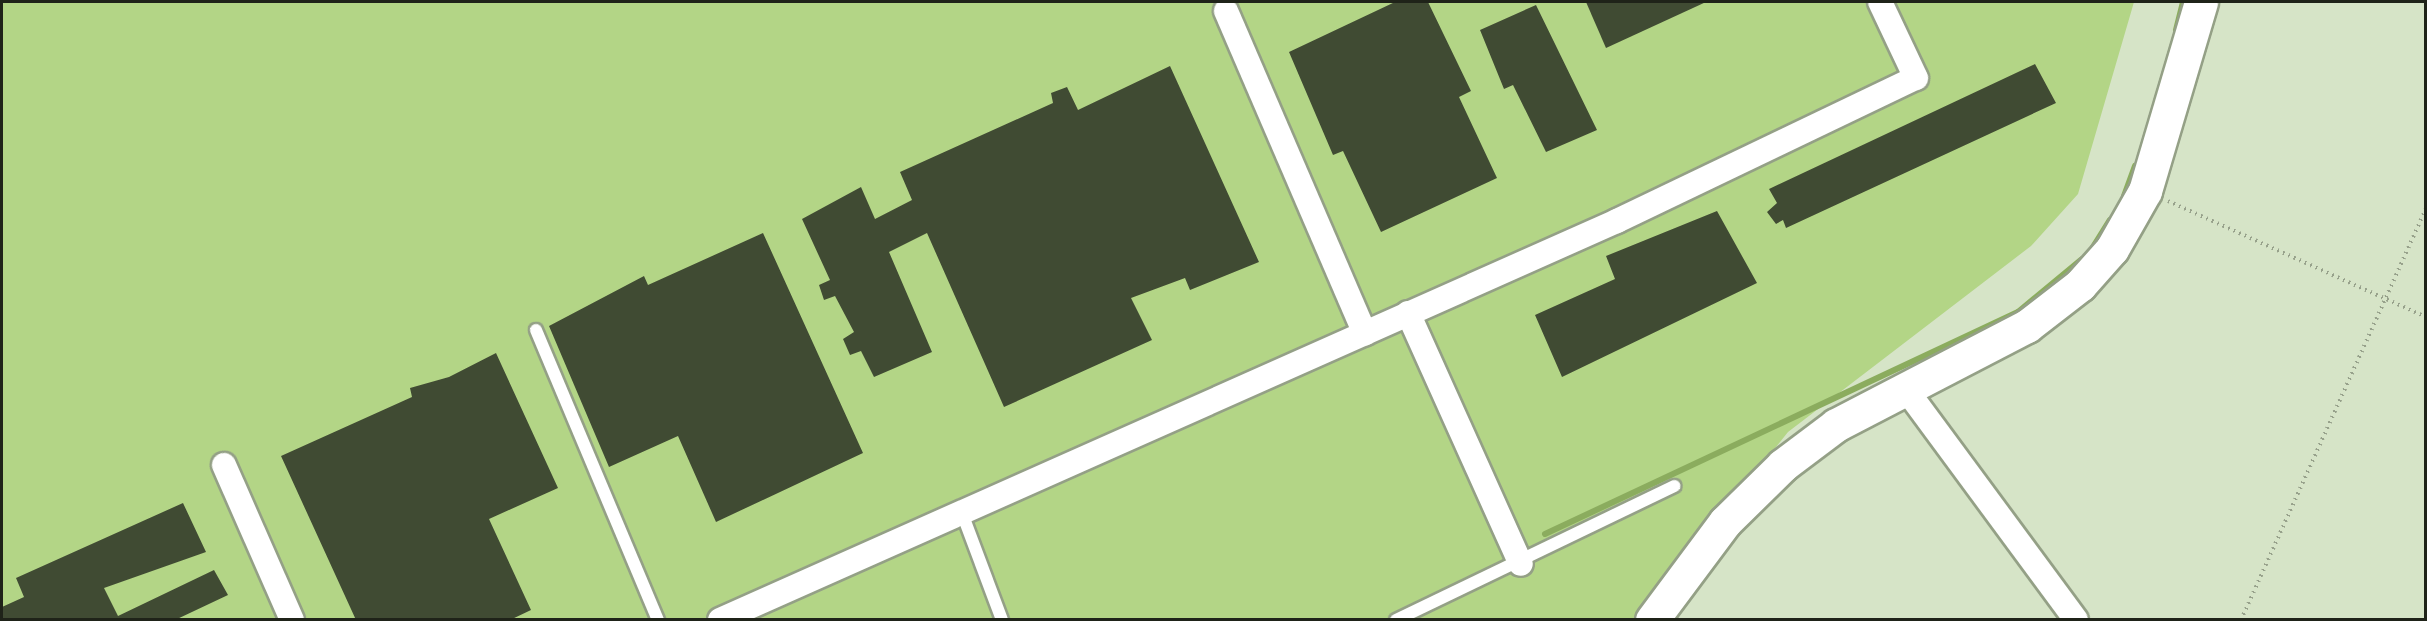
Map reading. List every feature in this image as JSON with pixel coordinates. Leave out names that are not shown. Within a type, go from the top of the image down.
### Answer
[{"type":"street","points":[[720,620],[1617,221],[1916,78],[1880,2]]},
{"type":"street","points":[[1652,620],[1725,522],[1783,465],[1836,425],[2027,326],[2080,285],[2112,249],[2145,191],[2201,2]]},
{"type":"street","points":[[1226,11],[1365,333]]},
{"type":"street","points":[[1408,313],[1521,564]]},
{"type":"street","points":[[1905,388],[2076,620]]},
{"type":"street","points":[[224,465],[292,620]]},
{"type":"lane","points":[[536,330],[658,620]]},
{"type":"lane","points":[[1396,620],[1521,564],[1674,486]]},
{"type":"lane","points":[[962,513],[1002,620]]},
{"type":"path","points":[[2145,191],[2426,317]]},
{"type":"path","points":[[2241,620],[2426,208]]},
{"type":"green space","points":[[2,2],[2134,2],[2078,194],[2031,246],[1788,432],[1637,620],[2,619]]},
{"type":"building","points":[[1395,2],[1428,2],[1471,91],[1459,97],[1497,178],[1381,232],[1343,151],[1333,155],[1289,52]]},
{"type":"building","points":[[1586,2],[1706,2],[1606,48]]},
{"type":"building","points":[[1536,5],[1597,130],[1546,152],[1513,85],[1504,89],[1480,30]]},
{"type":"building","points":[[2035,64],[2056,103],[1786,228],[1783,220],[1776,224],[1767,212],[1777,203],[1769,189]]},
{"type":"building","points":[[1170,66],[1259,262],[1190,290],[1185,278],[1131,298],[1152,340],[1004,407],[927,233],[889,252],[932,352],[874,377],[861,351],[850,355],[843,339],[854,332],[835,296],[824,300],[819,285],[830,280],[802,219],[861,187],[875,219],[912,200],[900,172],[1053,103],[1051,93],[1067,87],[1078,110]]},
{"type":"building","points":[[1717,211],[1757,283],[1562,377],[1535,315],[1615,279],[1606,256]]},
{"type":"building","points":[[763,233],[863,453],[716,522],[678,436],[609,467],[549,326],[644,276],[648,285]]},
{"type":"building","points":[[496,353],[558,488],[489,519],[531,610],[510,620],[356,620],[281,456],[412,397],[410,388],[449,377]]},
{"type":"building","points":[[183,503],[206,552],[104,588],[118,616],[214,570],[228,595],[175,620],[2,620],[2,607],[24,597],[16,578]]},
{"type":"waterway","points":[[2176,30],[2183,2]]},
{"type":"waterway","points":[[2124,196],[2135,166]]},
{"type":"waterway","points":[[2093,247],[2110,220]]},
{"type":"waterway","points":[[1545,534],[2018,312],[2082,259]]}]
